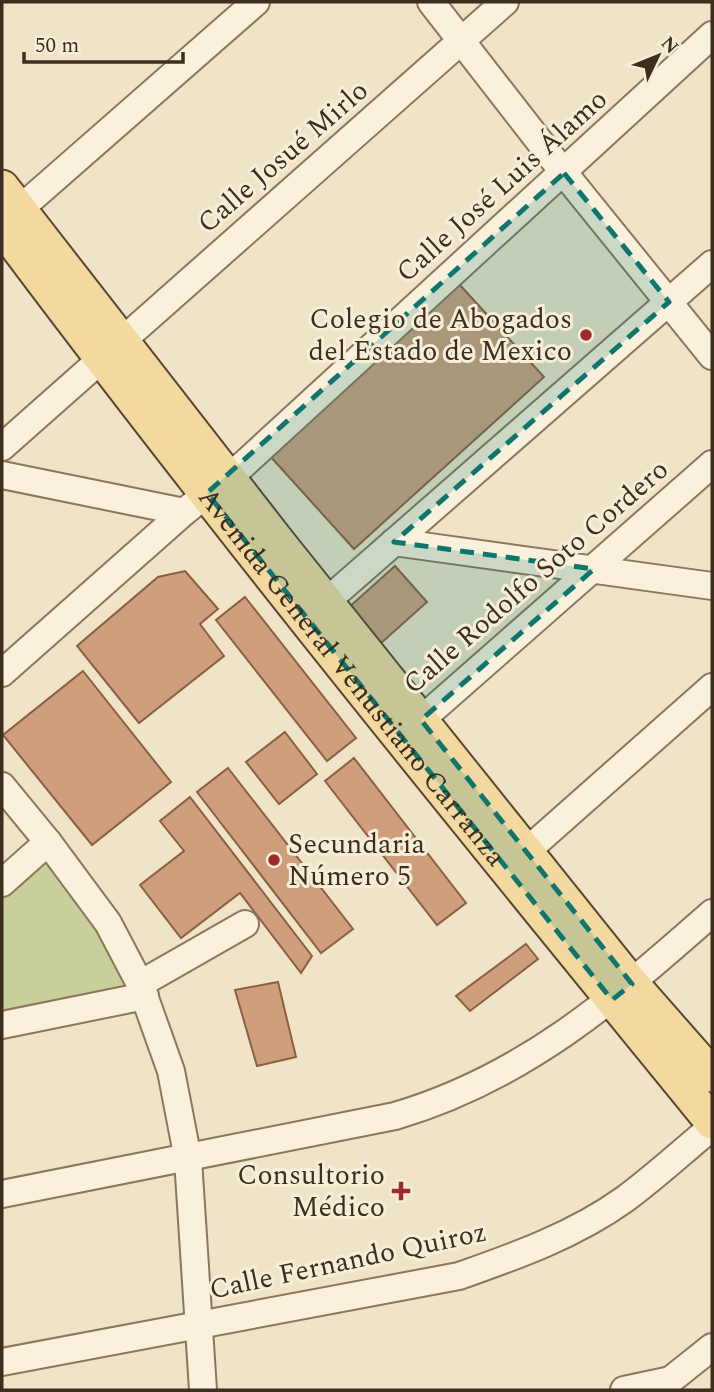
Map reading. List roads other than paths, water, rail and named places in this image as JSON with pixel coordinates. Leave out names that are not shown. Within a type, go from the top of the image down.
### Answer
[{"type":"main road","name":"Avenida General Venustiano Carranza","points":[[6,212],[112,349],[206,494],[316,611],[622,992],[712,1122]]},
{"type":"main road","name":"Avenida General Venustiano Carranza","points":[[622,992],[712,1075]]},
{"type":"street","points":[[6,212],[256,2]]},
{"type":"street","points":[[431,2],[564,173],[712,356]]},
{"type":"street","name":"Calle Josué Mirlo","points":[[112,349],[505,2]]},
{"type":"street","name":"Calle José Luis Álamo","points":[[2,673],[564,173],[712,35]]},
{"type":"street","points":[[316,611],[712,264]]},
{"type":"street","points":[[2,447],[112,349]]},
{"type":"street","name":"Calle Rodolfo Soto Cordero","points":[[411,729],[712,464]]},
{"type":"street","points":[[2,475],[206,494]]},
{"type":"street","points":[[394,542],[712,586]]},
{"type":"street","points":[[516,860],[712,687]]},
{"type":"street","points":[[2,786],[108,923],[143,990],[171,1071],[188,1159],[203,1390]]},
{"type":"street","points":[[2,883],[47,842]]},
{"type":"street","points":[[2,1194],[188,1159],[395,1116],[438,1104],[498,1076],[537,1053],[622,992],[712,913]]},
{"type":"street","points":[[2,1025],[143,990],[245,923]]},
{"type":"street","name":"Calle Fernando Quiroz","points":[[2,1362],[458,1276],[514,1257],[580,1227],[624,1200],[712,1127]]},
{"type":"street","points":[[625,1390],[664,1385],[712,1346]]},
{"type":"place","name":"Colegio de Abogados del Estado de Mexico","points":[[586,335]]},
{"type":"place","name":"Secundaria Número 5","points":[[274,860]]},
{"type":"place","name":"Consultorio Médico","points":[[401,1191]]}]
